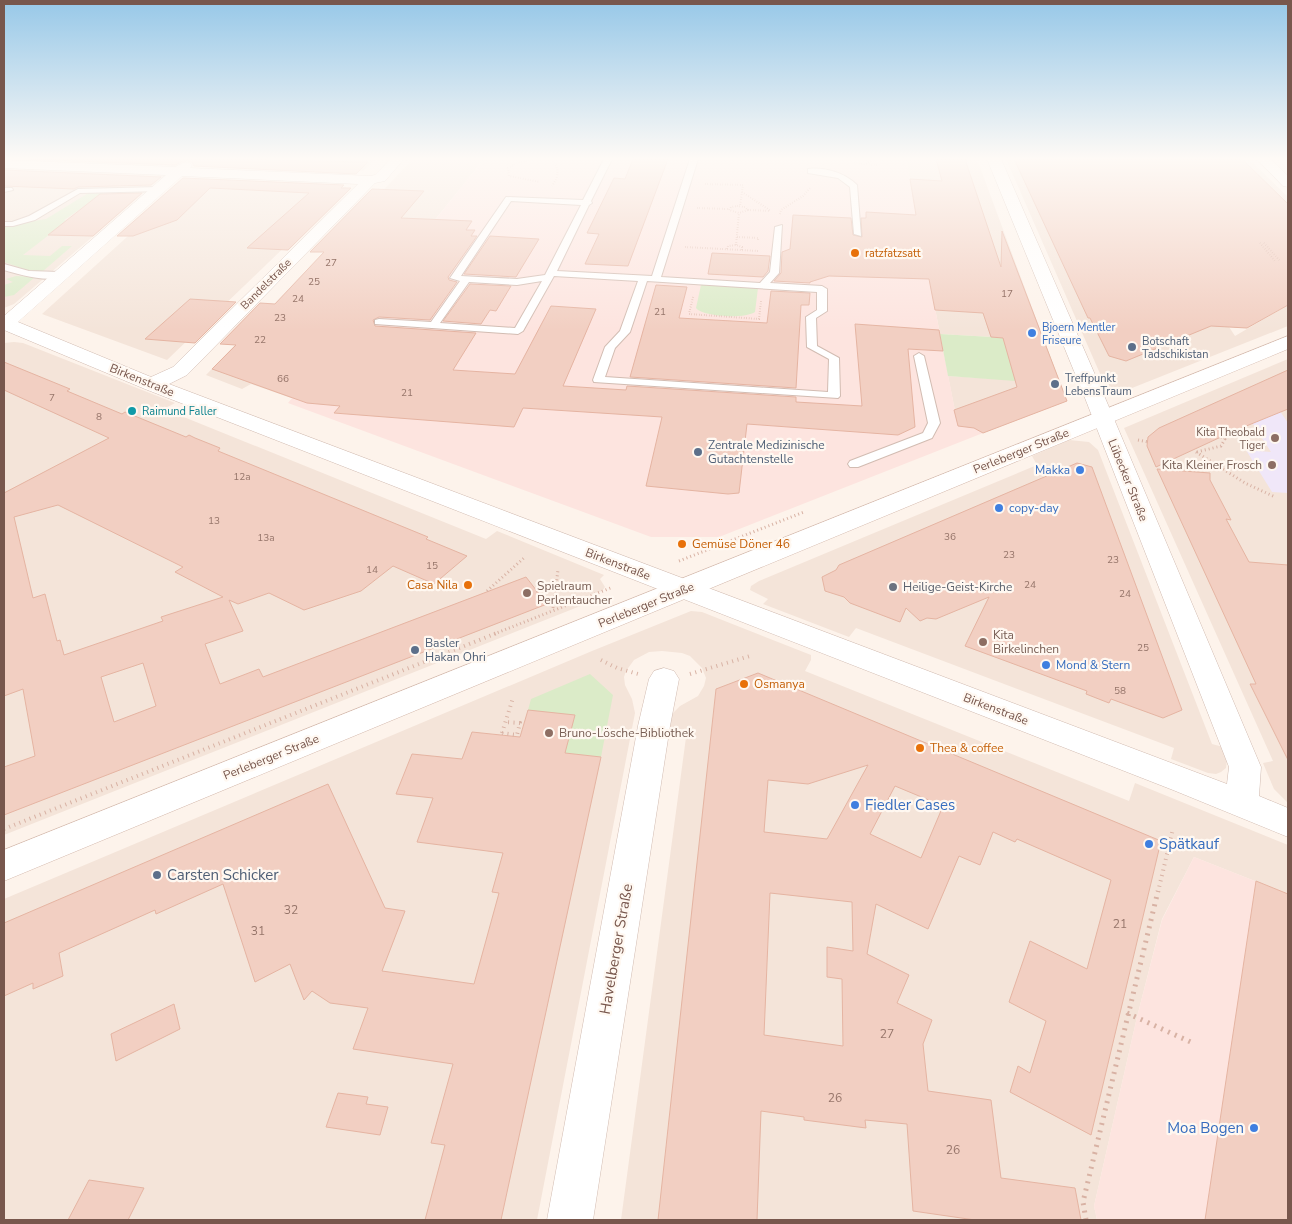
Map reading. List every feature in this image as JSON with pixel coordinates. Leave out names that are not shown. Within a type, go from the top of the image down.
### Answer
[{"type":"street","points":[[4,324],[127,216]]},
{"type":"street","name":"Bandelstraße","points":[[152,385],[180,370],[334,216]]},
{"type":"street","name":"Lübecker Straße","points":[[1018,216],[1103,418],[1245,767],[1241,804]]},
{"type":"street","name":"Birkenstraße","points":[[4,324],[152,385],[1288,823]]},
{"type":"street","name":"Perleberger Straße","points":[[4,866],[1288,342]]},
{"type":"street","name":"Havelberger Straße","points":[[570,1220],[655,719],[664,679]]},
{"type":"lane","points":[[4,224],[12,224],[35,216]]},
{"type":"lane","points":[[497,216],[455,278],[517,282],[549,275],[644,278],[822,289],[822,311],[811,316],[812,347],[834,358],[834,396],[598,380],[610,346],[625,332],[644,278]]},
{"type":"lane","points":[[379,322],[518,331],[581,216]]},
{"type":"lane","points":[[656,279],[675,216]]},
{"type":"lane","points":[[857,216],[858,234]]},
{"type":"lane","points":[[763,285],[774,273],[779,227]]},
{"type":"lane","points":[[4,266],[29,274],[59,275]]},
{"type":"lane","points":[[434,325],[466,279]]},
{"type":"lane","points":[[854,464],[928,435],[934,423],[919,356]]},
{"type":"path","points":[[736,245],[739,216]]},
{"type":"path","points":[[779,227],[780,216]]},
{"type":"path","points":[[1260,243],[1275,260]]},
{"type":"path","points":[[1264,243],[1280,261]]},
{"type":"path","points":[[727,249],[728,246],[736,245],[742,247],[742,250]]},
{"type":"path","points":[[666,246],[777,252]]},
{"type":"path","points":[[696,281],[689,314],[759,319],[763,285]]},
{"type":"path","points":[[1221,437],[1225,439],[1221,446],[1196,452],[1244,483],[1275,497]]},
{"type":"path","points":[[1138,440],[1148,442]]},
{"type":"path","points":[[487,591],[525,556]]},
{"type":"path","points":[[553,608],[558,570]]},
{"type":"path","points":[[536,591],[557,583]]},
{"type":"path","points":[[505,722],[520,723],[516,735],[502,734],[505,722],[513,698]]},
{"type":"path","points":[[1086,1220],[1083,1202],[1173,829]]},
{"type":"path","points":[[1128,1013],[1196,1044]]},
{"type":"shaded area","points":[[4,216],[117,216],[14,304],[4,308]]},
{"type":"shaded area","points":[[150,216],[317,216],[167,360],[42,314]]},
{"type":"shaded area","points":[[358,216],[438,216],[291,398],[251,384],[242,389],[206,375]]},
{"type":"shaded area","points":[[438,216],[917,216],[958,426],[974,428],[983,433],[719,537],[651,537],[288,403]]},
{"type":"shaded area","points":[[917,216],[998,216],[1044,340],[940,334]]},
{"type":"shaded area","points":[[1031,216],[1137,216],[1208,295],[1235,336],[1288,305],[1288,326],[1122,392],[1111,390],[1105,385]]},
{"type":"shaded area","points":[[4,343],[23,343],[175,403],[164,409],[486,539],[497,531],[604,575],[600,579],[605,587],[602,591],[589,595],[593,601],[4,835]]},
{"type":"shaded area","points":[[1288,359],[1288,803],[1274,789],[1263,763],[1273,761],[1124,428]]},
{"type":"shaded area","points":[[948,376],[1015,380],[1014,378],[1059,380],[1067,401],[983,433],[974,428],[958,426]]},
{"type":"shaded area","points":[[1271,398],[1288,423],[1288,493],[1272,492],[1246,450],[1271,452],[1253,424],[1231,413]]},
{"type":"shaded area","points":[[1069,440],[1089,442],[1098,450],[1212,744],[1223,747],[1227,760],[1226,768],[1221,772],[1216,774],[1208,773],[1171,759],[1174,748],[856,628],[849,637],[763,604],[768,599],[750,590],[751,586],[759,581],[1037,465],[1032,456]]},
{"type":"shaded area","points":[[691,611],[702,612],[811,655],[811,660],[805,671],[1129,801],[1135,783],[1288,845],[1288,894],[1194,857],[1162,919],[1137,1017],[1094,1206],[1097,1220],[621,1220],[687,730],[668,727],[669,717],[680,706],[698,696],[706,678],[702,668],[690,656],[682,653],[662,651],[649,652],[634,660],[624,677],[635,713],[537,1220],[4,1220],[4,899]]},
{"type":"shaded area","points":[[1194,857],[1288,894],[1288,1220],[1097,1220],[1094,1206],[1137,1017],[1162,920]]},
{"type":"green space","points":[[51,216],[70,216],[64,220],[67,221],[23,255],[50,256],[62,246],[72,246],[42,272],[27,270],[4,262],[4,226],[46,219]]},
{"type":"green space","points":[[16,276],[35,277],[14,295],[4,297],[4,285],[13,282],[6,279]]},
{"type":"green space","points":[[701,285],[758,288],[755,312],[743,316],[724,316],[700,311],[696,308]]},
{"type":"green space","points":[[940,334],[1044,340],[1059,380],[1015,378],[1015,381],[948,376]]},
{"type":"green space","points":[[590,674],[613,695],[601,757],[565,753],[528,710],[531,699]]},
{"type":"building","points":[[72,216],[116,216],[93,236],[48,235]]},
{"type":"building","points":[[140,216],[181,216],[177,220],[133,236],[117,236]]},
{"type":"building","points":[[283,216],[322,216],[288,250],[247,248]]},
{"type":"building","points":[[345,216],[403,216],[401,218],[472,221],[466,230],[475,230],[471,236],[477,236],[448,277],[449,280],[457,282],[430,320],[379,317],[373,320],[375,326],[476,333],[453,370],[515,374],[551,306],[596,309],[563,386],[626,390],[627,386],[796,397],[796,402],[862,406],[855,324],[939,330],[943,351],[908,349],[915,427],[898,435],[747,424],[739,493],[728,494],[646,486],[662,417],[523,408],[514,427],[334,413],[340,406],[307,403],[212,369],[236,345],[220,344],[260,303],[275,304],[324,252],[310,252]]},
{"type":"building","points":[[595,216],[647,216],[628,266],[585,264],[599,234],[587,233]]},
{"type":"building","points":[[793,216],[851,218],[853,235],[862,237],[861,218],[866,218],[866,216],[984,216],[1001,267],[1002,231],[1067,401],[983,433],[974,428],[958,426],[954,410],[1017,387],[1003,338],[991,337],[983,313],[935,310],[929,279],[829,276],[810,283],[774,281],[781,273],[782,252],[790,249]]},
{"type":"building","points":[[1041,216],[1288,216],[1288,305],[1247,328],[1211,326],[1126,361],[1109,356],[1090,318],[1088,318]]},
{"type":"building","points":[[490,236],[539,239],[516,277],[464,274]]},
{"type":"building","points":[[712,253],[770,256],[768,271],[763,277],[708,274]]},
{"type":"building","points":[[470,284],[511,286],[496,311],[490,310],[481,324],[443,321]]},
{"type":"building","points":[[656,285],[687,287],[679,318],[767,323],[771,291],[810,293],[809,305],[801,305],[796,388],[630,377]]},
{"type":"building","points":[[190,299],[236,302],[195,343],[145,339]]},
{"type":"building","points":[[4,362],[70,389],[67,391],[122,414],[125,412],[186,437],[189,435],[220,448],[218,451],[428,537],[426,539],[467,556],[434,584],[393,566],[361,591],[304,610],[269,593],[238,604],[229,600],[243,631],[205,644],[220,684],[259,669],[263,677],[526,577],[547,604],[4,815],[4,767],[35,756],[23,689],[4,696],[4,493],[109,438],[4,390]],"holes":[[[58,505],[183,567],[175,572],[223,597],[161,617],[163,621],[64,655],[60,640],[57,641],[45,594],[33,598],[14,517]],[[143,663],[156,706],[114,722],[101,677]]]},
{"type":"building","points":[[1288,370],[1288,409],[1234,431],[1156,467],[1147,446],[1148,437],[1159,428]]},
{"type":"building","points":[[1077,463],[1092,467],[1182,710],[1163,718],[1111,699],[1109,703],[1086,694],[1087,691],[965,646],[989,597],[936,619],[927,618],[920,621],[906,608],[900,622],[850,603],[844,597],[825,591],[822,577],[836,570],[839,565]]},
{"type":"building","points":[[1157,469],[1210,473],[1210,480],[1231,520],[1226,519],[1249,562],[1288,565],[1288,760],[1250,684],[1256,684]]},
{"type":"building","points":[[758,673],[1161,841],[1091,1135],[1010,1092],[1018,1066],[1030,1073],[1046,1021],[1009,1002],[1030,941],[1087,969],[1111,880],[1017,839],[1015,842],[993,832],[980,865],[959,856],[928,929],[876,904],[867,954],[909,975],[897,1003],[932,1020],[923,1044],[928,1091],[991,1100],[1001,1178],[1075,1188],[1081,1220],[975,1220],[913,1211],[907,1124],[865,1120],[866,1128],[804,1120],[804,1117],[761,1111],[757,1220],[658,1220],[716,689]],"holes":[[[868,765],[827,839],[764,832],[768,780],[808,784]],[[895,786],[943,806],[921,858],[870,834]],[[770,893],[852,902],[853,951],[827,947],[827,977],[842,979],[843,1046],[764,1035]]]},
{"type":"building","points":[[528,710],[575,715],[565,753],[601,757],[501,1220],[425,1220],[445,1145],[431,1143],[453,1064],[353,1049],[368,1008],[330,1003],[312,991],[304,1000],[290,964],[255,982],[223,884],[156,914],[155,910],[59,953],[63,976],[33,989],[33,983],[4,996],[4,923],[328,784],[385,908],[405,911],[382,971],[474,984],[499,893],[492,892],[503,853],[417,842],[433,798],[396,794],[412,754],[462,759],[472,732],[520,737]]},
{"type":"building","name":"Moa Bogen","points":[[1256,881],[1288,894],[1288,1220],[1205,1220]]},
{"type":"building","points":[[174,1004],[180,1029],[116,1061],[111,1034]]},
{"type":"building","points":[[338,1093],[368,1097],[366,1104],[388,1107],[380,1135],[326,1127]]},
{"type":"building","points":[[89,1180],[144,1188],[128,1220],[68,1220]]},
{"type":"place","name":"ratzfatzsatt","points":[[855,253]]},
{"type":"place","name":"Bjoern Mentler Friseure","points":[[1032,333]]},
{"type":"place","name":"Botschaft Tadschikistan","points":[[1132,347]]},
{"type":"place","name":"Treffpunkt LebensTraum","points":[[1055,384]]},
{"type":"place","name":"Raimund Faller","points":[[132,411]]},
{"type":"place","name":"Kita Theobald Tiger","points":[[1275,438]]},
{"type":"place","name":"Zentrale Medizinische Gutachtenstelle","points":[[698,452]]},
{"type":"place","name":"Kita Kleiner Frosch","points":[[1272,465]]},
{"type":"place","name":"Makka","points":[[1080,470]]},
{"type":"place","name":"copy-day","points":[[999,508]]},
{"type":"place","name":"Gemüse Döner 46","points":[[682,544]]},
{"type":"place","name":"Casa Nila","points":[[468,585]]},
{"type":"place","name":"Heilige-Geist-Kirche","points":[[893,587]]},
{"type":"place","name":"Spielraum Perlentaucher","points":[[527,593]]},
{"type":"place","name":"Kita Birkelinchen","points":[[983,642]]},
{"type":"place","name":"Basler Hakan Ohri","points":[[415,650]]},
{"type":"place","name":"Mond & Stern","points":[[1046,665]]},
{"type":"place","name":"Osmanya","points":[[744,684]]},
{"type":"place","name":"Bruno-Lösche-Bibliothek","points":[[549,733]]},
{"type":"place","name":"Thea & coffee","points":[[920,748]]},
{"type":"place","name":"Fiedler Cases","points":[[855,805]]},
{"type":"place","name":"Spätkauf","points":[[1149,844]]},
{"type":"place","name":"Carsten Schicker","points":[[157,875]]},
{"type":"place","name":"Moa Bogen","points":[[1254,1128]]}]
